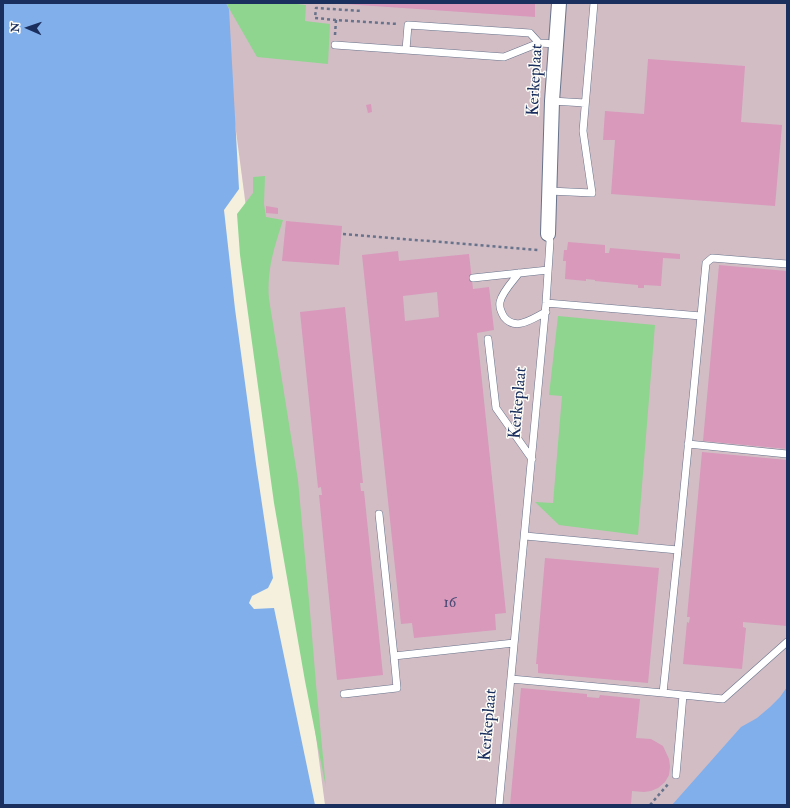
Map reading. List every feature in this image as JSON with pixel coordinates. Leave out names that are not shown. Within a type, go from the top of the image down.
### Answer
[{"type":"street","name":"Kerkeplaat","points":[[548,234],[552,101],[558,3]]},
{"type":"lane","points":[[549,191],[592,193],[584,131],[594,3]]},
{"type":"lane","points":[[406,50],[408,25],[530,33],[539,43]]},
{"type":"lane","points":[[334,45],[504,57],[539,43],[556,44]]},
{"type":"lane","points":[[552,101],[585,103]]},
{"type":"lane","name":"Kerkeplaat","points":[[499,805],[546,312],[550,241],[548,234]]},
{"type":"lane","points":[[663,693],[706,263],[712,258],[787,264]]},
{"type":"lane","points":[[473,278],[548,270]]},
{"type":"lane","points":[[519,273],[502,296],[500,302],[500,307],[505,318],[514,323],[520,324],[546,312]]},
{"type":"lane","points":[[546,303],[701,316]]},
{"type":"lane","points":[[488,340],[496,408],[532,460]]},
{"type":"lane","points":[[688,444],[787,454]]},
{"type":"lane","points":[[344,694],[397,688],[379,514]]},
{"type":"lane","points":[[525,536],[678,550]]},
{"type":"lane","points":[[511,679],[722,699],[787,642]]},
{"type":"lane","points":[[394,656],[514,643]]},
{"type":"lane","points":[[676,775],[682,695]]},
{"type":"path","points":[[362,11],[316,8],[315,18],[408,25]]},
{"type":"path","points":[[334,45],[336,20]]},
{"type":"path","points":[[343,234],[549,250]]},
{"type":"path","points":[[650,805],[676,775]]},
{"type":"shaded area","points":[[219,3],[787,3],[787,699],[697,805],[325,805]]},
{"type":"green space","points":[[226,3],[288,3],[306,5],[305,21],[330,24],[328,64],[257,57]]},
{"type":"green space","points":[[265,176],[264,204],[266,217],[283,220],[270,268],[269,299],[298,480],[326,788],[305,681],[274,503],[240,255],[237,214],[253,193],[253,177]]},
{"type":"green space","points":[[558,316],[655,325],[638,535],[559,525],[535,502],[553,503],[562,396],[549,395]]},
{"type":"water","points":[[3,3],[226,3],[229,9],[239,189],[224,210],[235,309],[273,578],[268,588],[252,596],[249,603],[254,609],[274,608],[315,805],[3,805]]},
{"type":"water","points":[[787,687],[787,805],[672,805],[741,727],[757,718],[770,707]]},
{"type":"building","points":[[535,3],[535,17],[344,4]]},
{"type":"building","points":[[648,59],[745,66],[741,122],[782,125],[775,206],[611,194],[615,140],[603,140],[605,111],[644,114]]},
{"type":"building","points":[[371,104],[372,112],[368,113],[366,105]]},
{"type":"building","points":[[266,206],[278,208],[278,214],[266,213]]},
{"type":"building","points":[[286,221],[342,226],[339,265],[282,261]]},
{"type":"building","points":[[568,242],[605,245],[605,253],[609,253],[610,248],[680,254],[680,259],[663,258],[661,286],[644,285],[644,288],[638,288],[638,285],[586,279],[586,281],[565,279],[566,261],[563,261],[564,250],[567,250]]},
{"type":"building","points":[[398,251],[399,261],[469,254],[473,289],[489,287],[494,330],[477,333],[506,613],[495,614],[496,630],[414,638],[412,623],[401,624],[362,255]],"holes":[[[437,292],[439,317],[405,321],[403,296]]]},
{"type":"building","points":[[719,265],[787,271],[787,449],[703,441]]},
{"type":"building","points":[[345,307],[363,483],[360,483],[361,491],[364,491],[383,675],[337,680],[319,495],[322,495],[321,487],[318,488],[300,312]]},
{"type":"building","points":[[702,452],[787,460],[787,626],[743,622],[743,627],[746,628],[742,669],[683,664],[687,622],[689,623],[690,617],[687,617]]},
{"type":"building","points":[[545,558],[659,568],[648,683],[538,673],[538,664],[536,664]]},
{"type":"building","points":[[521,688],[587,694],[587,697],[599,698],[600,695],[640,699],[636,738],[651,739],[663,746],[669,759],[670,767],[669,775],[665,782],[658,788],[651,791],[632,791],[631,805],[510,805]]}]
